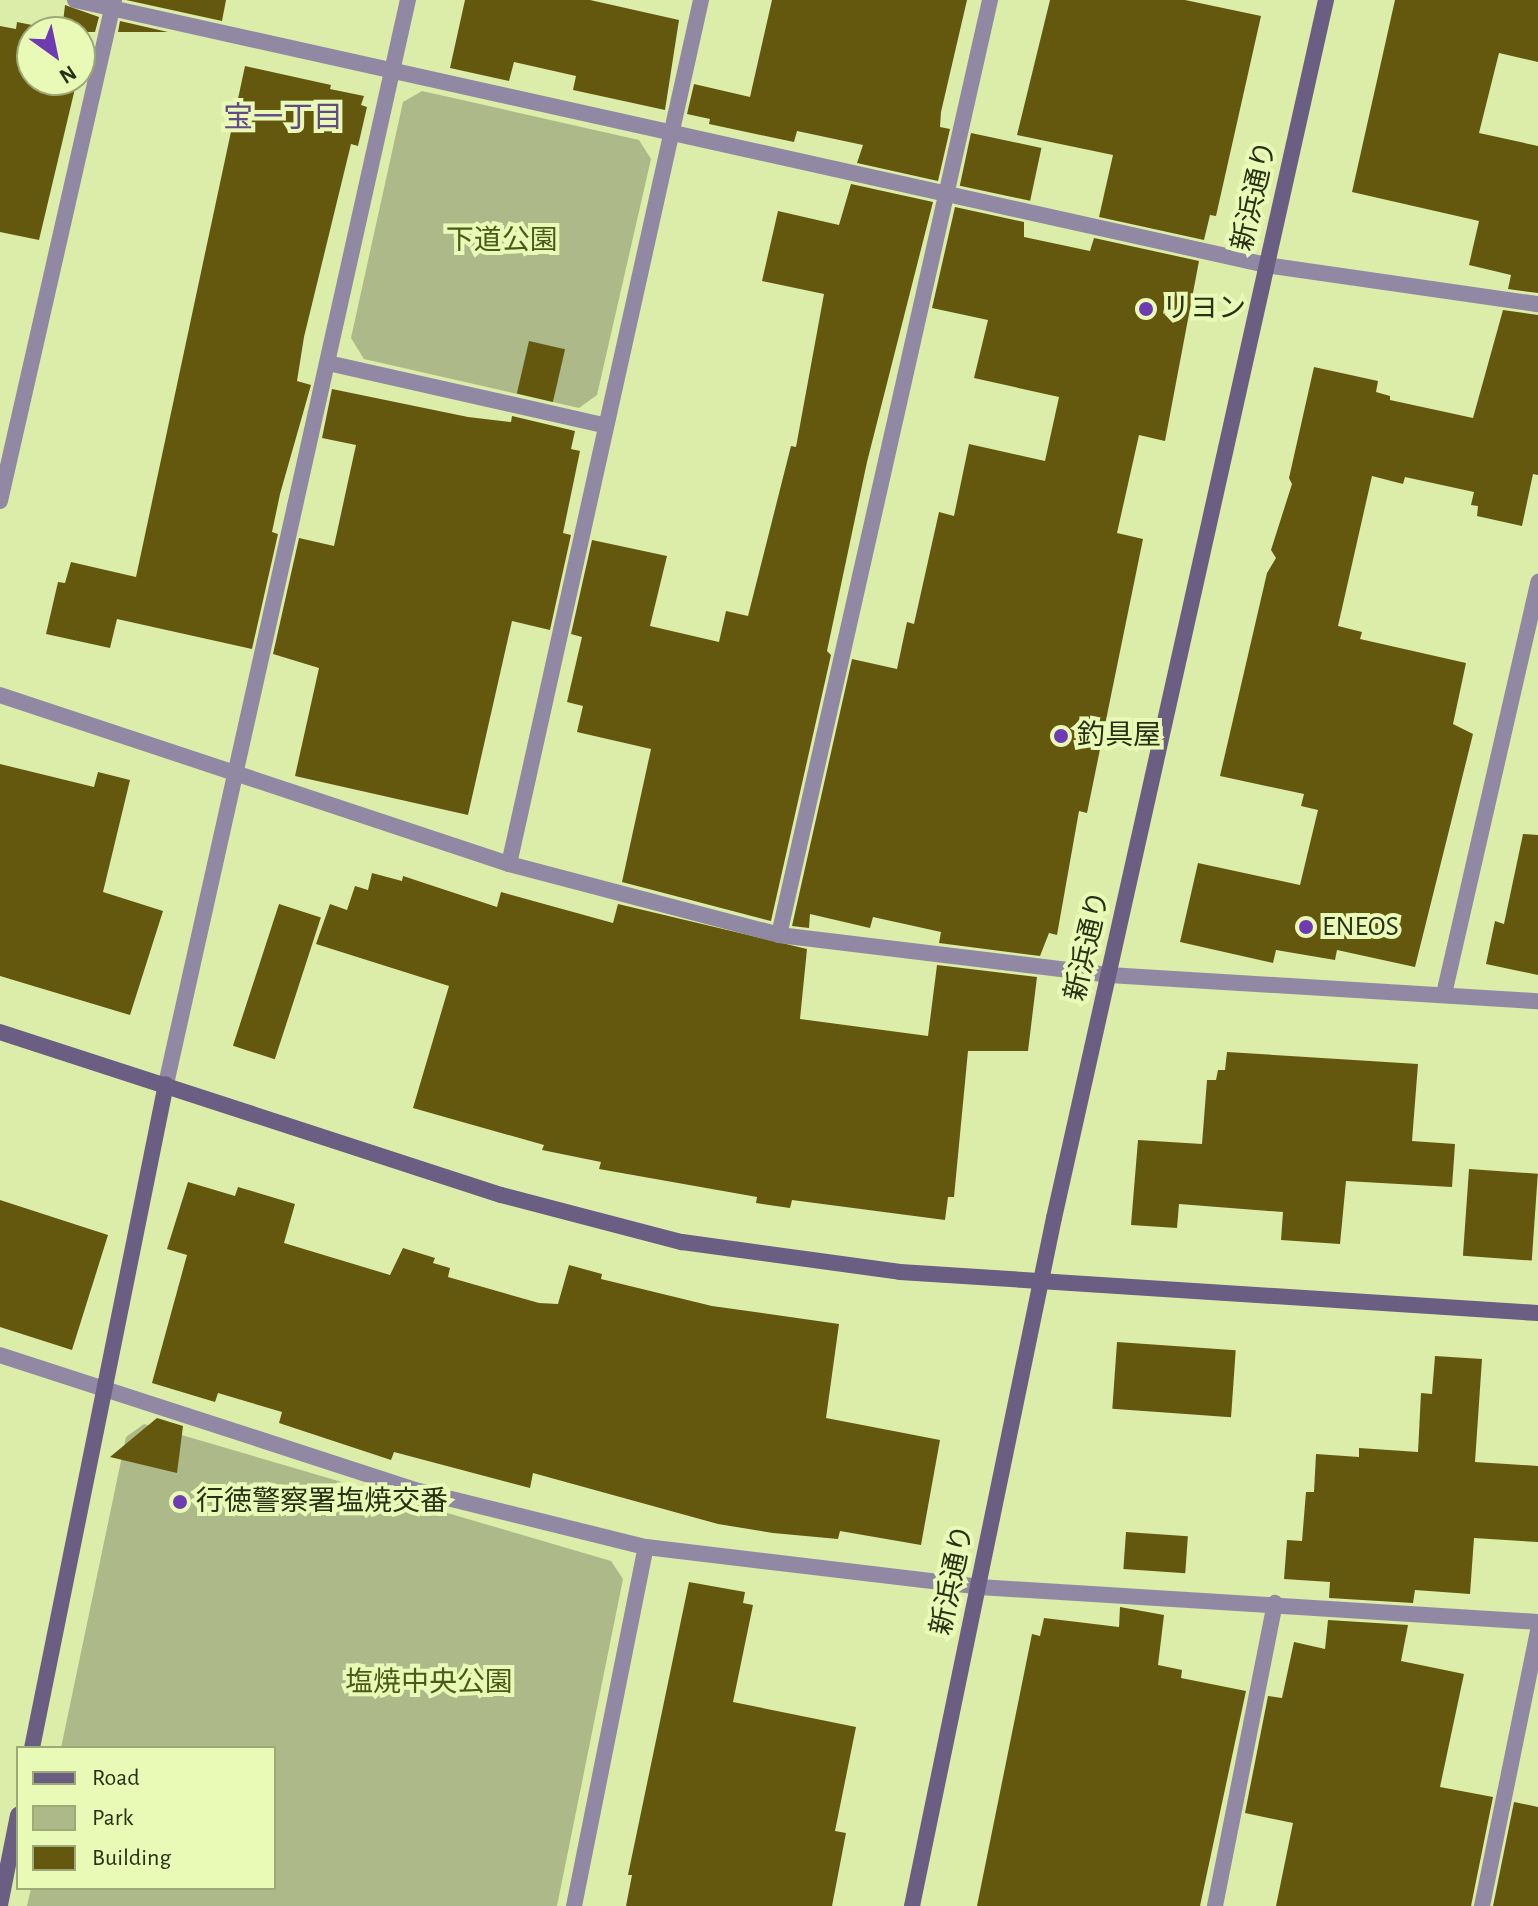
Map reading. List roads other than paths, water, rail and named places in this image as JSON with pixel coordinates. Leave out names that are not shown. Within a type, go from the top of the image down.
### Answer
[{"type":"street","points":[[75,0],[113,4],[392,71],[1266,265],[1538,304]]},
{"type":"street","points":[[32,1746],[166,1084],[232,775],[408,0]]},
{"type":"street","points":[[509,864],[604,425],[701,0]]},
{"type":"street","points":[[779,935],[990,0]]},
{"type":"street","name":"新浜通り","points":[[912,1906],[1040,1282],[1326,0]]},
{"type":"street","points":[[0,501],[113,4]]},
{"type":"street","points":[[328,363],[604,425]]},
{"type":"street","points":[[1444,994],[1538,582]]},
{"type":"street","points":[[0,695],[232,775],[509,864],[779,935],[1109,975],[1538,1001]]},
{"type":"street","points":[[0,1032],[501,1195],[682,1242],[900,1272],[1538,1313]]},
{"type":"street","points":[[0,1355],[419,1491],[646,1547],[979,1587],[1275,1603],[1538,1622]]},
{"type":"street","points":[[574,1906],[646,1547]]},
{"type":"street","points":[[1215,1906],[1275,1603]]},
{"type":"street","points":[[1482,1906],[1538,1631]]},
{"type":"street","points":[[0,1905],[16,1825]]},
{"type":"place","name":"リヨン","points":[[1146,309]]},
{"type":"place","name":"釣具屋","points":[[1061,736]]},
{"type":"place","name":"ENEOS","points":[[1306,927]]},
{"type":"place","name":"行徳警察署塩焼交番","points":[[180,1502]]},
{"type":"district","name":"宝一丁目","points":[[283,118]]},
{"type":"park label","name":"下道公園","points":[[502,241]]},
{"type":"park label","name":"塩焼中央公園","points":[[429,1683]]}]
